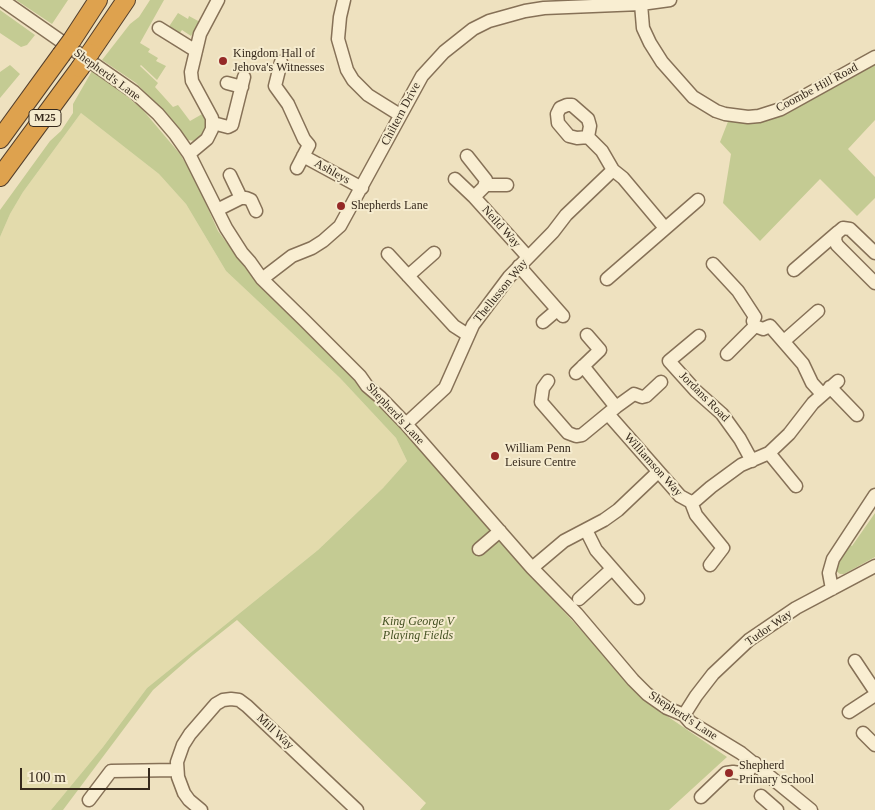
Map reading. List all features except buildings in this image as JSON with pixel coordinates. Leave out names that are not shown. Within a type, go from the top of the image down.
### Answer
[{"type":"highway","name":"M25","points":[[0,139],[61,56],[98,0]]},
{"type":"highway","name":"M25","points":[[0,177],[56,104],[126,0]]},
{"type":"street","name":"Shepherd's Lane","points":[[2,0],[134,92],[158,114],[189,154],[226,228],[262,279],[406,424],[532,568],[577,614],[632,680],[647,694],[667,708],[684,715],[690,722],[755,763],[810,810]]},
{"type":"street","points":[[189,154],[211,134],[213,123],[210,113],[191,77],[202,30],[218,0]]},
{"type":"street","points":[[344,0],[338,39],[347,70],[353,80],[368,95],[400,116]]},
{"type":"street","name":"Chiltern Drive","points":[[262,279],[292,256],[312,248],[331,235],[346,216],[362,188],[413,90],[433,63],[457,41],[481,24],[508,15],[544,8],[641,4],[670,0]]},
{"type":"street","name":"Coombe Hill Road","points":[[641,4],[644,28],[650,43],[662,62],[693,97],[710,108],[725,114],[754,116],[781,109],[875,57]]},
{"type":"street","points":[[159,28],[196,51]]},
{"type":"street","points":[[281,62],[274,92],[288,104],[304,140],[306,151]]},
{"type":"street","points":[[213,123],[228,127],[232,125],[243,82],[226,83]]},
{"type":"street","points":[[588,137],[606,156],[614,170],[666,228]]},
{"type":"street","name":"Ashleys","points":[[297,168],[306,151],[362,188]]},
{"type":"street","name":"Neild Way","points":[[467,156],[484,176],[486,185],[474,197]]},
{"type":"street","name":"Thellusson Way","points":[[406,424],[445,388],[468,335],[482,312],[519,266],[553,232],[566,215],[614,170]]},
{"type":"street","points":[[230,175],[241,198]]},
{"type":"street","name":"Neild Way","points":[[455,179],[474,197],[528,257]]},
{"type":"street","points":[[486,185],[507,185]]},
{"type":"street","points":[[217,210],[241,198],[246,198],[250,200],[256,211]]},
{"type":"street","points":[[607,279],[698,200]]},
{"type":"street","points":[[794,270],[838,232],[846,228],[852,230],[875,253]]},
{"type":"street","points":[[838,232],[835,240],[837,245],[875,283]]},
{"type":"street","points":[[408,276],[434,253]]},
{"type":"street","points":[[388,254],[454,326],[468,335]]},
{"type":"street","points":[[713,264],[738,291],[755,322],[763,329],[770,326],[784,341],[803,364],[812,383],[830,387],[857,415]]},
{"type":"street","points":[[519,266],[560,313],[543,322]]},
{"type":"street","points":[[784,341],[818,312]]},
{"type":"street","points":[[727,354],[755,322]]},
{"type":"street","name":"Williamson Way","points":[[587,335],[600,350],[579,370],[658,472],[684,500],[691,502],[741,465],[769,453],[789,434],[830,387]]},
{"type":"street","name":"Jordans Road","points":[[699,336],[669,361],[696,391],[722,414],[752,461]]},
{"type":"street","points":[[548,381],[543,388],[541,402],[572,435],[582,435],[634,394],[642,397],[646,396],[662,382]]},
{"type":"street","points":[[769,453],[796,486]]},
{"type":"street","points":[[532,568],[564,541],[618,510],[658,472]]},
{"type":"street","points":[[832,589],[829,572],[832,558],[875,495]]},
{"type":"street","points":[[691,502],[696,515],[723,548],[710,565]]},
{"type":"street","points":[[586,530],[596,550],[638,598]]},
{"type":"street","points":[[479,549],[500,531]]},
{"type":"street","name":"Tudor Way","points":[[684,715],[713,674],[749,640],[796,608],[875,566]]},
{"type":"street","points":[[579,599],[612,569]]},
{"type":"street","points":[[850,712],[875,693],[854,661]]},
{"type":"street","name":"Mill Way","points":[[176,770],[179,753],[190,734],[216,704],[223,700],[239,700],[357,810]]},
{"type":"street","points":[[863,733],[875,745]]},
{"type":"street","points":[[701,797],[726,773],[746,774],[755,763]]},
{"type":"street","points":[[89,800],[111,771],[176,770],[184,793],[201,810]]},
{"type":"street","points":[[761,796],[777,810]]},
{"type":"shaded area","points":[[81,113],[159,174],[186,204],[226,271],[340,378],[396,438],[407,461],[384,487],[318,550],[147,688],[103,747],[51,810],[0,810],[0,237],[10,214],[23,192]]},
{"type":"green space","points":[[16,0],[68,0],[52,24]]},
{"type":"green space","points":[[150,0],[164,0],[140,43],[150,49],[148,52],[158,58],[156,61],[166,66],[157,80],[140,66],[158,83],[155,87],[173,107],[178,105],[190,121],[204,113],[206,131],[195,141],[188,140],[171,119],[136,83],[102,60],[130,24],[139,17]]},
{"type":"green space","points":[[0,10],[35,35],[27,45],[21,47],[0,33]]},
{"type":"green space","points":[[178,13],[188,19],[189,16],[200,22],[191,36],[182,30],[179,34],[168,28]]},
{"type":"green space","points":[[875,62],[875,120],[848,149],[875,177],[875,198],[857,216],[820,179],[760,241],[723,203],[731,154],[720,142],[729,119],[749,121]]},
{"type":"green space","points":[[10,65],[20,74],[0,98],[0,72]]},
{"type":"green space","name":"King George V Playing Fields","points":[[92,71],[111,83],[142,109],[180,154],[195,179],[218,231],[258,285],[347,372],[427,456],[511,554],[648,703],[727,757],[669,810],[420,810],[426,803],[237,620],[153,690],[63,810],[51,810],[103,747],[147,688],[318,550],[383,488],[407,461],[396,438],[340,378],[226,271],[186,204],[159,174],[81,113],[23,192],[10,214],[0,237],[0,210],[50,141],[61,131],[73,113],[73,104]]},
{"type":"green space","points":[[875,513],[875,557],[844,574],[840,574],[836,571],[835,567],[846,542],[852,546]]},
{"type":"place","name":"Kingdom Hall of Jehova's Witnesses","points":[[223,61]]},
{"type":"place","name":"Shepherds Lane","points":[[341,206]]},
{"type":"place","name":"William Penn Leisure Centre","points":[[495,456]]},
{"type":"place","name":"Shepherd Primary School","points":[[729,773]]}]
